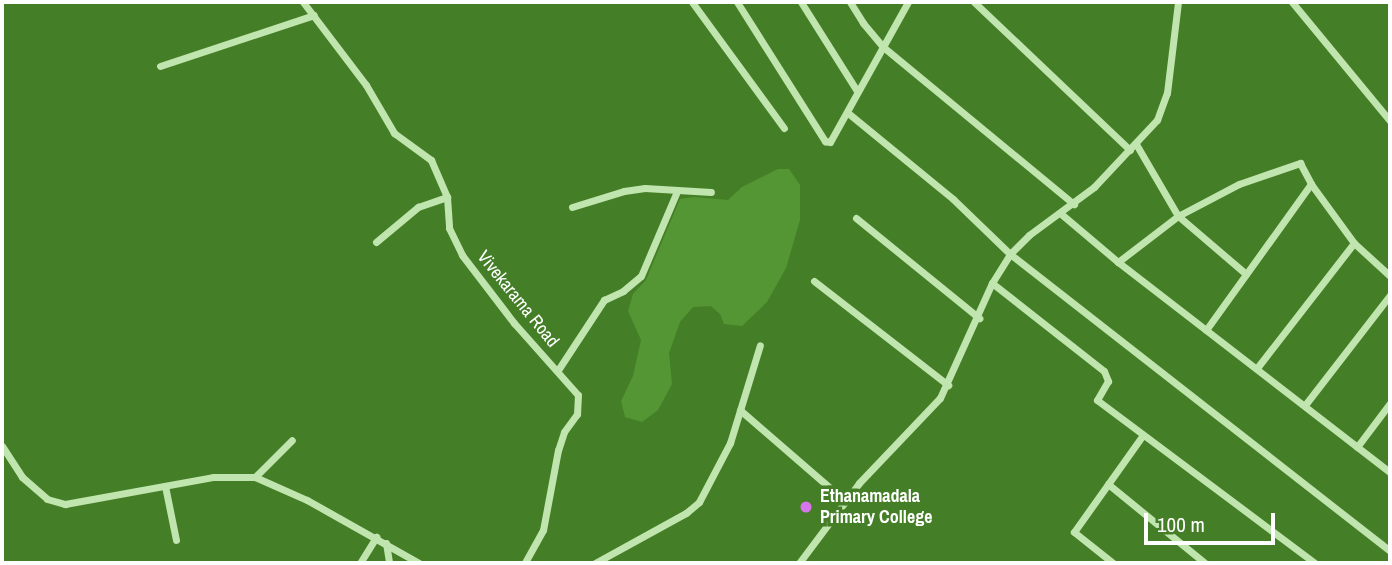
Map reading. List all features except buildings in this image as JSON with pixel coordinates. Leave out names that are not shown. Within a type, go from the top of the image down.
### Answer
[{"type":"street","name":"Vivekarama Road","points":[[303,2],[366,85],[394,133],[430,159],[447,197],[449,228],[462,255],[514,323],[578,395],[577,414],[564,432],[544,530],[525,563]]},
{"type":"street","points":[[692,2],[784,128]]},
{"type":"street","points":[[737,2],[825,141],[835,137],[857,91],[908,2]]},
{"type":"street","points":[[801,2],[857,91]]},
{"type":"street","points":[[850,2],[863,23],[883,46],[1074,204]]},
{"type":"street","points":[[974,2],[1130,150]]},
{"type":"street","points":[[799,563],[845,501],[948,385],[992,283],[1010,254],[1029,234],[1074,204],[1157,120],[1167,93],[1178,2]]},
{"type":"street","points":[[1292,2],[1390,121]]},
{"type":"street","points":[[160,66],[314,15]]},
{"type":"street","points":[[848,113],[953,199],[1010,254],[1390,551]]},
{"type":"street","points":[[1136,144],[1178,216],[1247,274]]},
{"type":"street","points":[[1118,262],[1178,216],[1239,184],[1300,163],[1311,184],[1354,243],[1390,276]]},
{"type":"street","points":[[1206,330],[1311,184]]},
{"type":"street","points":[[572,207],[624,191],[645,188],[711,192]]},
{"type":"street","points":[[558,370],[604,300],[623,291],[641,276],[677,191]]},
{"type":"street","points":[[376,242],[418,207],[447,197]]},
{"type":"street","points":[[1060,214],[1390,472]]},
{"type":"street","points":[[856,218],[979,318]]},
{"type":"street","points":[[1257,368],[1354,243]]},
{"type":"street","points":[[814,281],[948,385]]},
{"type":"street","points":[[992,283],[1104,371],[1108,381],[1097,400],[1315,563]]},
{"type":"street","points":[[1306,405],[1390,295]]},
{"type":"street","points":[[595,563],[686,513],[699,502],[730,443],[760,345]]},
{"type":"street","points":[[1357,447],[1390,403]]},
{"type":"street","points":[[740,410],[845,501]]},
{"type":"street","points":[[1114,563],[1074,532],[1143,435]]},
{"type":"street","points":[[255,477],[292,440]]},
{"type":"street","points":[[2,446],[36,492],[65,504],[214,477],[255,477],[307,500],[419,563]]},
{"type":"street","points":[[1108,484],[1205,563]]},
{"type":"street","points":[[165,486],[176,540]]},
{"type":"street","points":[[360,563],[376,537]]},
{"type":"street","points":[[386,543],[390,563]]},
{"type":"green space","points":[[778,169],[789,169],[800,185],[800,220],[786,268],[767,302],[742,326],[724,324],[720,314],[711,306],[693,307],[680,322],[669,353],[672,384],[658,410],[642,422],[625,417],[621,401],[633,376],[641,340],[628,311],[633,294],[646,280],[680,199],[694,197],[728,200],[742,187]]},
{"type":"place","name":"Ethanamadala Primary College","points":[[806,507]]}]
